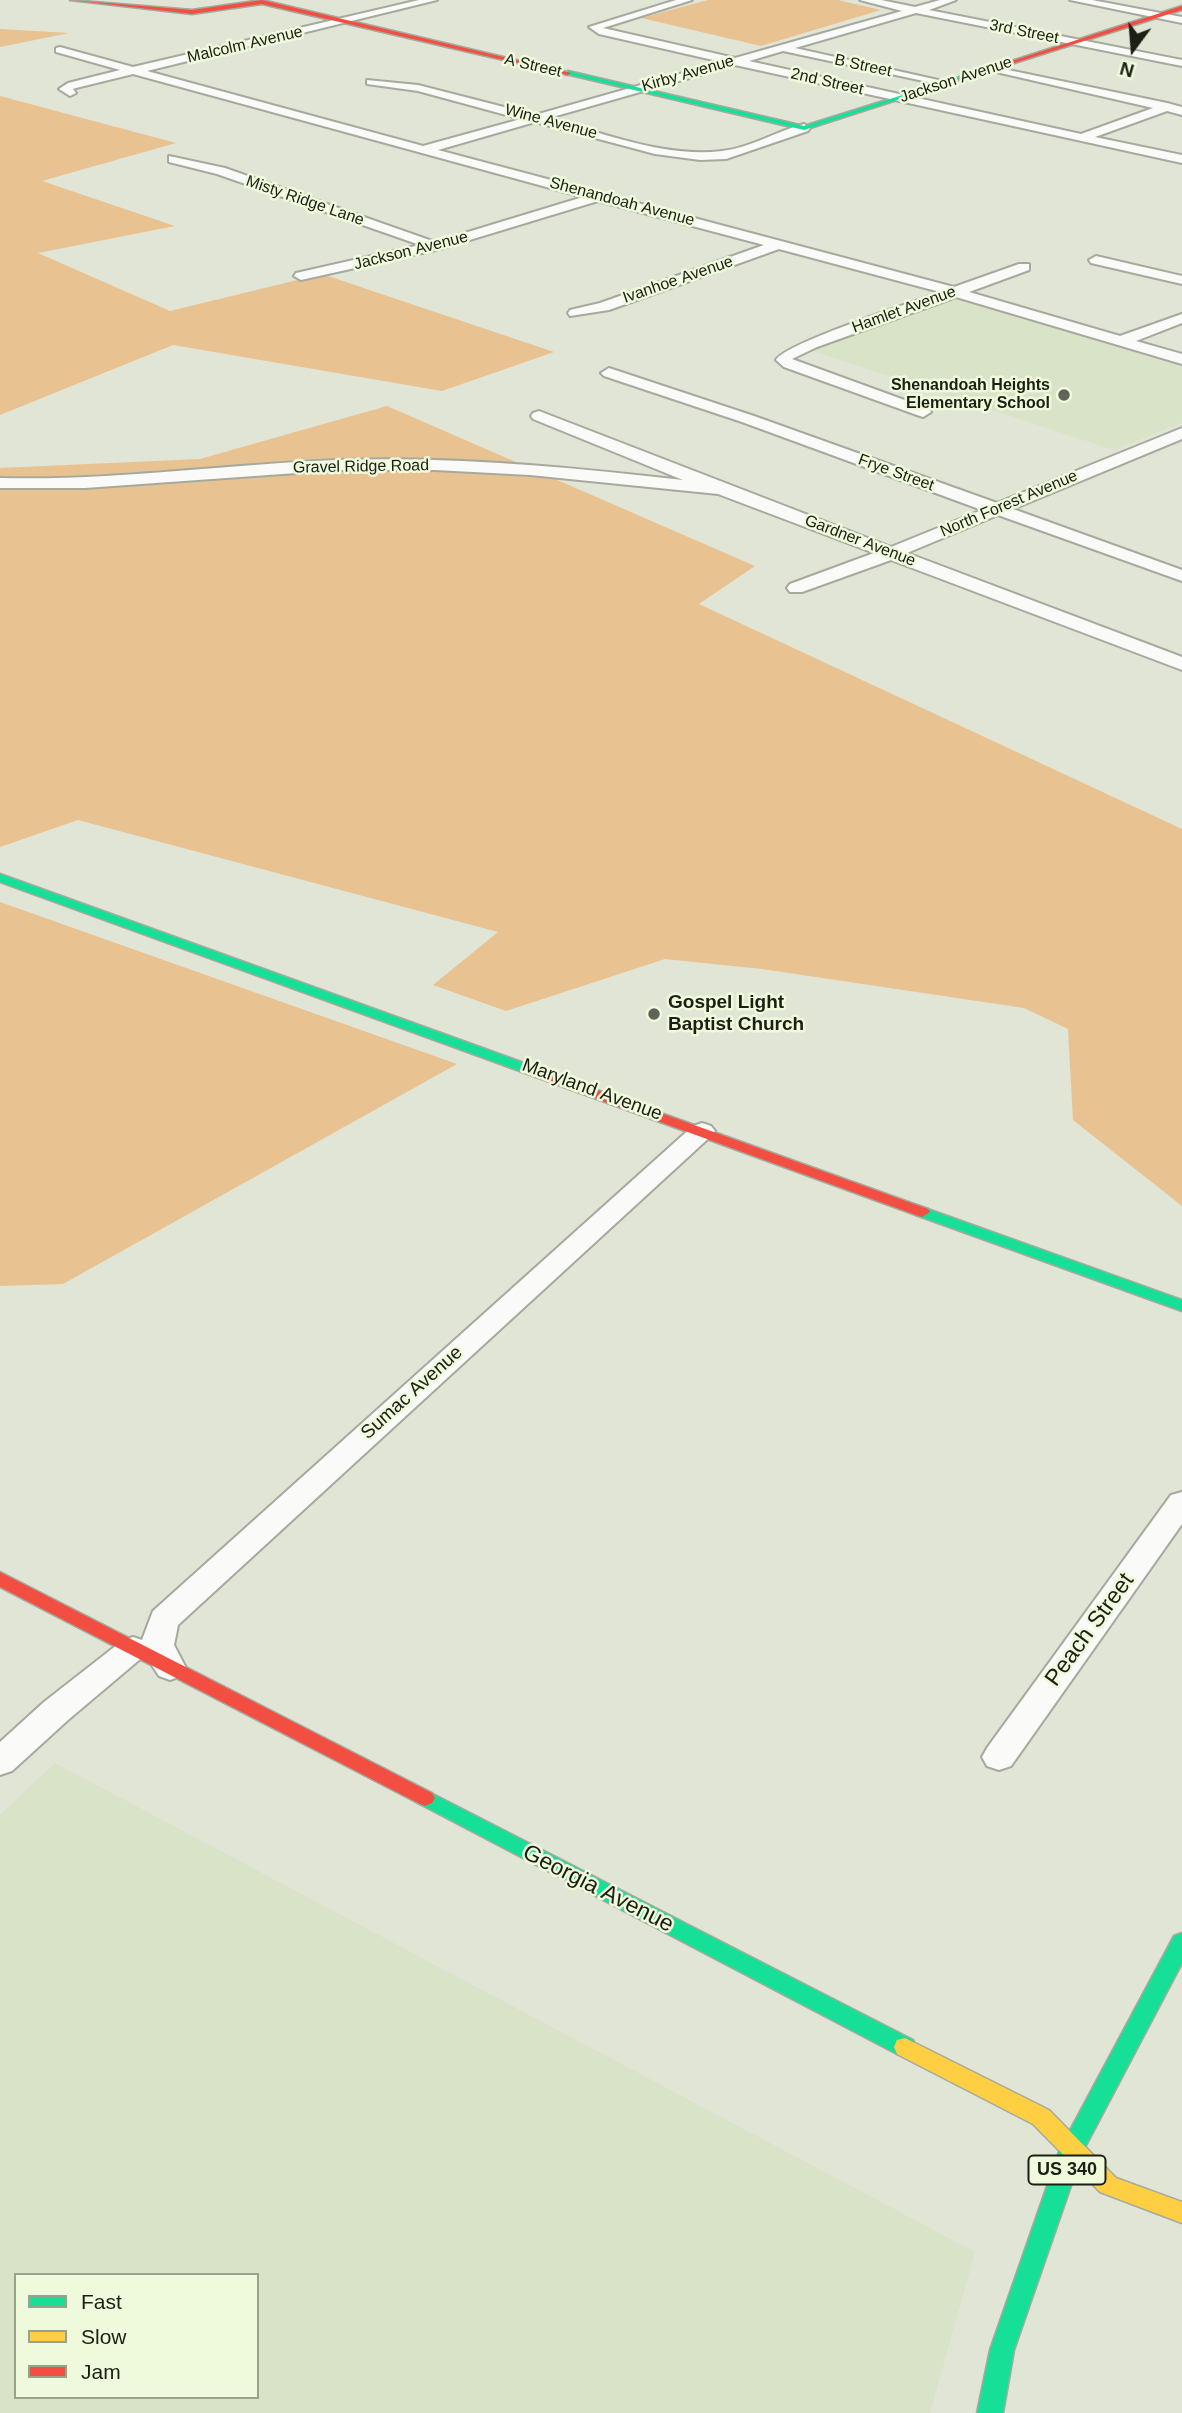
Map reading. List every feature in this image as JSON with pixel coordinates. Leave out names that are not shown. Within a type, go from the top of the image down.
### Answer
[{"type":"street","points":[[73,0],[177,11],[210,11],[266,1]]},
{"type":"street","name":"Malcolm Avenue","points":[[70,93],[65,89],[68,86],[432,0]]},
{"type":"street","points":[[652,0],[670,4],[687,0]]},
{"type":"street","name":"3rd Street","points":[[865,0],[1182,63]]},
{"type":"street","name":"Kirby Avenue","points":[[426,150],[951,0]]},
{"type":"street","points":[[1075,0],[1182,20]]},
{"type":"street","name":"A Street","points":[[266,1],[804,128]]},
{"type":"street","name":"2nd Street","points":[[670,4],[594,27],[596,30],[731,61],[1182,159]]},
{"type":"street","name":"Jackson Avenue","points":[[731,155],[804,128],[1182,8]]},
{"type":"street","name":"B Street","points":[[783,49],[943,84]]},
{"type":"street","name":"Shenandoah Avenue","points":[[60,50],[955,292],[1182,359]]},
{"type":"street","points":[[989,69],[1182,111]]},
{"type":"street","name":"Wine Avenue","points":[[371,82],[418,88],[658,151],[706,156],[731,155]]},
{"type":"street","points":[[1081,139],[1182,102]]},
{"type":"street","name":"Misty Ridge Lane","points":[[173,159],[221,171],[435,246]]},
{"type":"street","name":"Jackson Avenue","points":[[301,276],[435,246],[599,196]]},
{"type":"street","name":"Ivanhoe Avenue","points":[[575,313],[604,307],[780,244]]},
{"type":"street","points":[[1096,260],[1182,280]]},
{"type":"street","name":"Hamlet Avenue","points":[[785,358],[812,344],[1024,267]]},
{"type":"street","points":[[1121,341],[1182,318]]},
{"type":"street","points":[[785,358],[789,364],[923,412]]},
{"type":"street","name":"Frye Street","points":[[609,373],[748,419],[1182,576]]},
{"type":"street","name":"Gardner Avenue","points":[[539,416],[721,489],[1182,664]]},
{"type":"street","name":"North Forest Avenue","points":[[796,588],[892,553],[1182,433]]},
{"type":"street","name":"Gravel Ridge Road","points":[[0,483],[57,485],[237,471],[349,465],[423,465],[721,489]]},
{"type":"street","name":"Maryland Avenue","points":[[0,878],[1182,1306]]},
{"type":"street","name":"Sumac Avenue","points":[[170,1668],[156,1649],[156,1637],[164,1619],[173,1609],[702,1130]]},
{"type":"street","name":"Peach Street","points":[[999,1757],[1182,1502]]},
{"type":"street","name":"Georgia Avenue","points":[[0,1579],[1041,2117],[1108,2185],[1182,2213]]},
{"type":"street","points":[[0,1762],[56,1711],[133,1648]]},
{"type":"street","name":"US 340","points":[[990,2413],[1002,2350],[1072,2149],[1182,1942]]},
{"type":"shaded area","points":[[708,0],[838,0],[881,10],[761,46],[641,18]]},
{"type":"shaded area","points":[[0,29],[69,33],[0,47]]},
{"type":"shaded area","points":[[0,96],[176,143],[42,181],[175,226],[38,253],[170,311],[322,274],[554,352],[442,391],[173,345],[0,415]]},
{"type":"shaded area","name":"Shenandoah Heights Elementary School","points":[[956,298],[1182,367],[1182,423],[1114,450],[807,349]]},
{"type":"shaded area","points":[[387,406],[755,566],[699,604],[1182,829],[1182,1206],[1073,1120],[1068,1029],[1024,1008],[762,969],[665,959],[506,1011],[433,985],[498,932],[78,820],[0,847],[0,468],[200,459]]},
{"type":"shaded area","points":[[0,902],[457,1064],[63,1284],[0,1286]]},
{"type":"shaded area","points":[[55,1763],[975,2252],[930,2413],[0,2413],[0,1815]]},
{"type":"traffic: fast","points":[[568,73],[804,128],[962,78]]},
{"type":"traffic: fast","points":[[0,878],[555,1079]]},
{"type":"traffic: fast","points":[[922,1212],[1182,1306]]},
{"type":"traffic: fast","points":[[425,1798],[905,2047]]},
{"type":"traffic: fast","points":[[990,2413],[1002,2350],[1072,2149],[1182,1942]]},
{"type":"traffic: slow","points":[[905,2047],[1041,2117],[1108,2185],[1182,2213]]},
{"type":"traffic: jam","points":[[73,0],[192,12],[262,2],[568,73]]},
{"type":"traffic: jam","points":[[962,78],[1182,8]]},
{"type":"traffic: jam","points":[[555,1079],[922,1212]]},
{"type":"traffic: jam","points":[[0,1579],[425,1798]]},
{"type":"place","name":"Shenandoah Heights Elementary School","points":[[1064,395]]},
{"type":"place","name":"Gospel Light Baptist Church","points":[[654,1014]]}]
